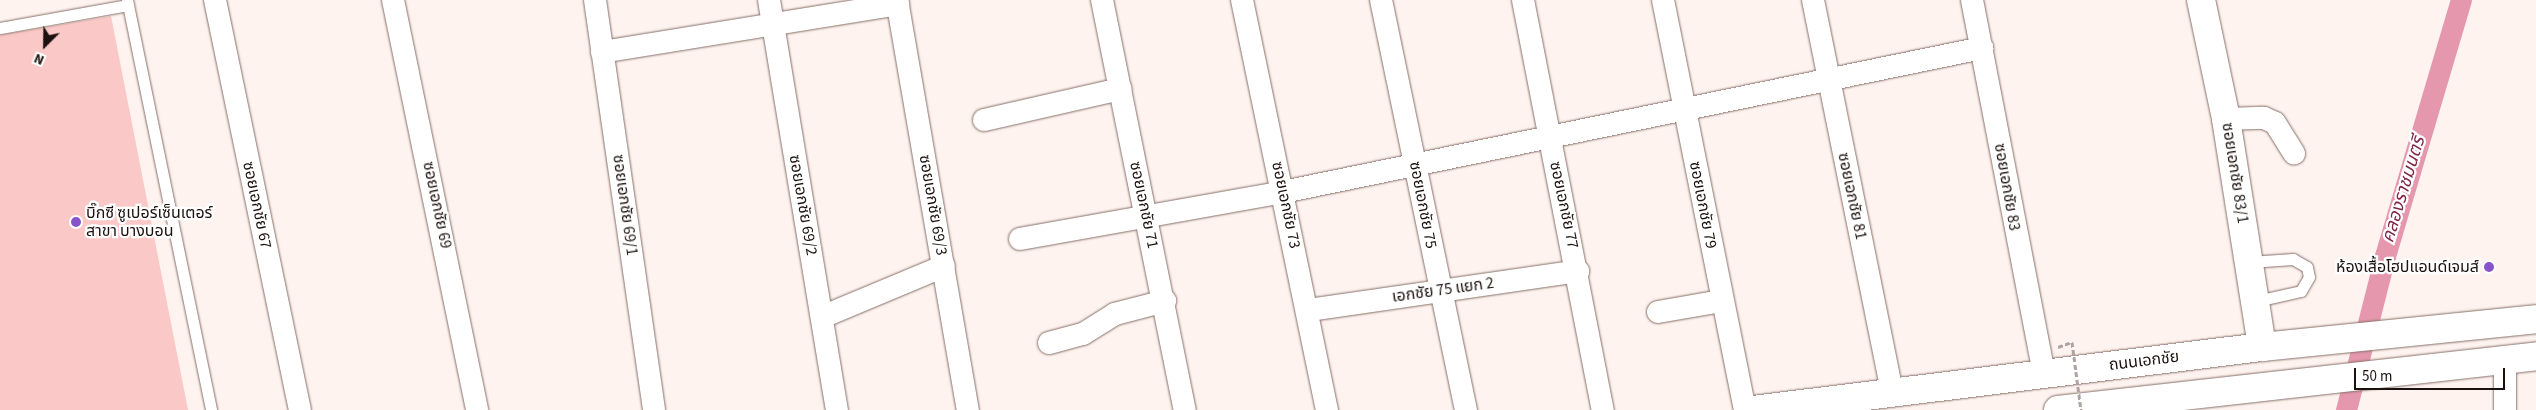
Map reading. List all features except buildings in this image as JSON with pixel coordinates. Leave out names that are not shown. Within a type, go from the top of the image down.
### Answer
[{"type":"main road","name":"ซอยเอกชัย 83/1","points":[[2201,0],[2226,119],[2257,301],[2262,347]]},
{"type":"main road","name":"ถนนเอกชัย","points":[[1753,410],[1892,391],[2262,347],[2536,319]]},
{"type":"main road","points":[[2058,410],[2218,400],[2328,377],[2536,356]]},
{"type":"street","name":"ซอยเอกชัย 67","points":[[214,0],[300,410]]},
{"type":"street","name":"ซอยเอกชัย 69","points":[[394,0],[477,410]]},
{"type":"street","name":"ซอยเอกชัย 69/1","points":[[594,0],[654,410]]},
{"type":"street","name":"ซอยเอกชัย 69/2","points":[[769,0],[837,410]]},
{"type":"street","name":"ซอยเอกชัย 71","points":[[1102,0],[1165,301],[1185,410]]},
{"type":"street","name":"ซอยเอกชัย 73","points":[[1242,0],[1309,310],[1327,410]]},
{"type":"street","name":"ซอยเอกชัย 75","points":[[1381,0],[1466,410]]},
{"type":"street","name":"ซอยเอกชัย 77","points":[[1523,0],[1578,271],[1603,410]]},
{"type":"street","name":"ซอยเอกชัย 79","points":[[1663,0],[1745,410]]},
{"type":"street","name":"ซอยเอกชัย 81","points":[[1813,0],[1892,391]]},
{"type":"street","name":"ซอยเอกชัย 83","points":[[1972,0],[2044,373]]},
{"type":"street","points":[[602,52],[773,26],[897,2]]},
{"type":"street","name":"ซอยเอกชัย 69/3","points":[[897,2],[968,410]]},
{"type":"street","points":[[1020,239],[1283,192],[1550,135],[1982,48]]},
{"type":"street","points":[[984,120],[1121,89]]},
{"type":"street","points":[[2226,119],[2264,118],[2275,123],[2294,154]]},
{"type":"street","points":[[822,317],[944,266]]},
{"type":"street","name":"เอกชัย 75 แยก 2","points":[[1309,310],[1578,271]]},
{"type":"street","points":[[1049,343],[1083,334],[1114,314],[1165,301]]},
{"type":"street","points":[[1658,312],[1722,301]]},
{"type":"street","points":[[2505,359],[2505,410]]},
{"type":"lane","points":[[0,28],[128,3],[211,410]]},
{"type":"lane","points":[[2249,262],[2293,259],[2307,267],[2309,277],[2301,291],[2257,301]]},
{"type":"path","points":[[2072,342],[2081,410]]},
{"type":"waterway","name":"คลองราชมนตรี","points":[[2346,410],[2385,256],[2461,0]]},
{"type":"place","name":"บิ๊กซี ซูเปอร์เซ็นเตอร์ สาขา บางบอน","points":[[76,222]]},
{"type":"place","name":"ห้องเสื้อโฮปแอนด์เจมส์","points":[[2489,267]]}]
